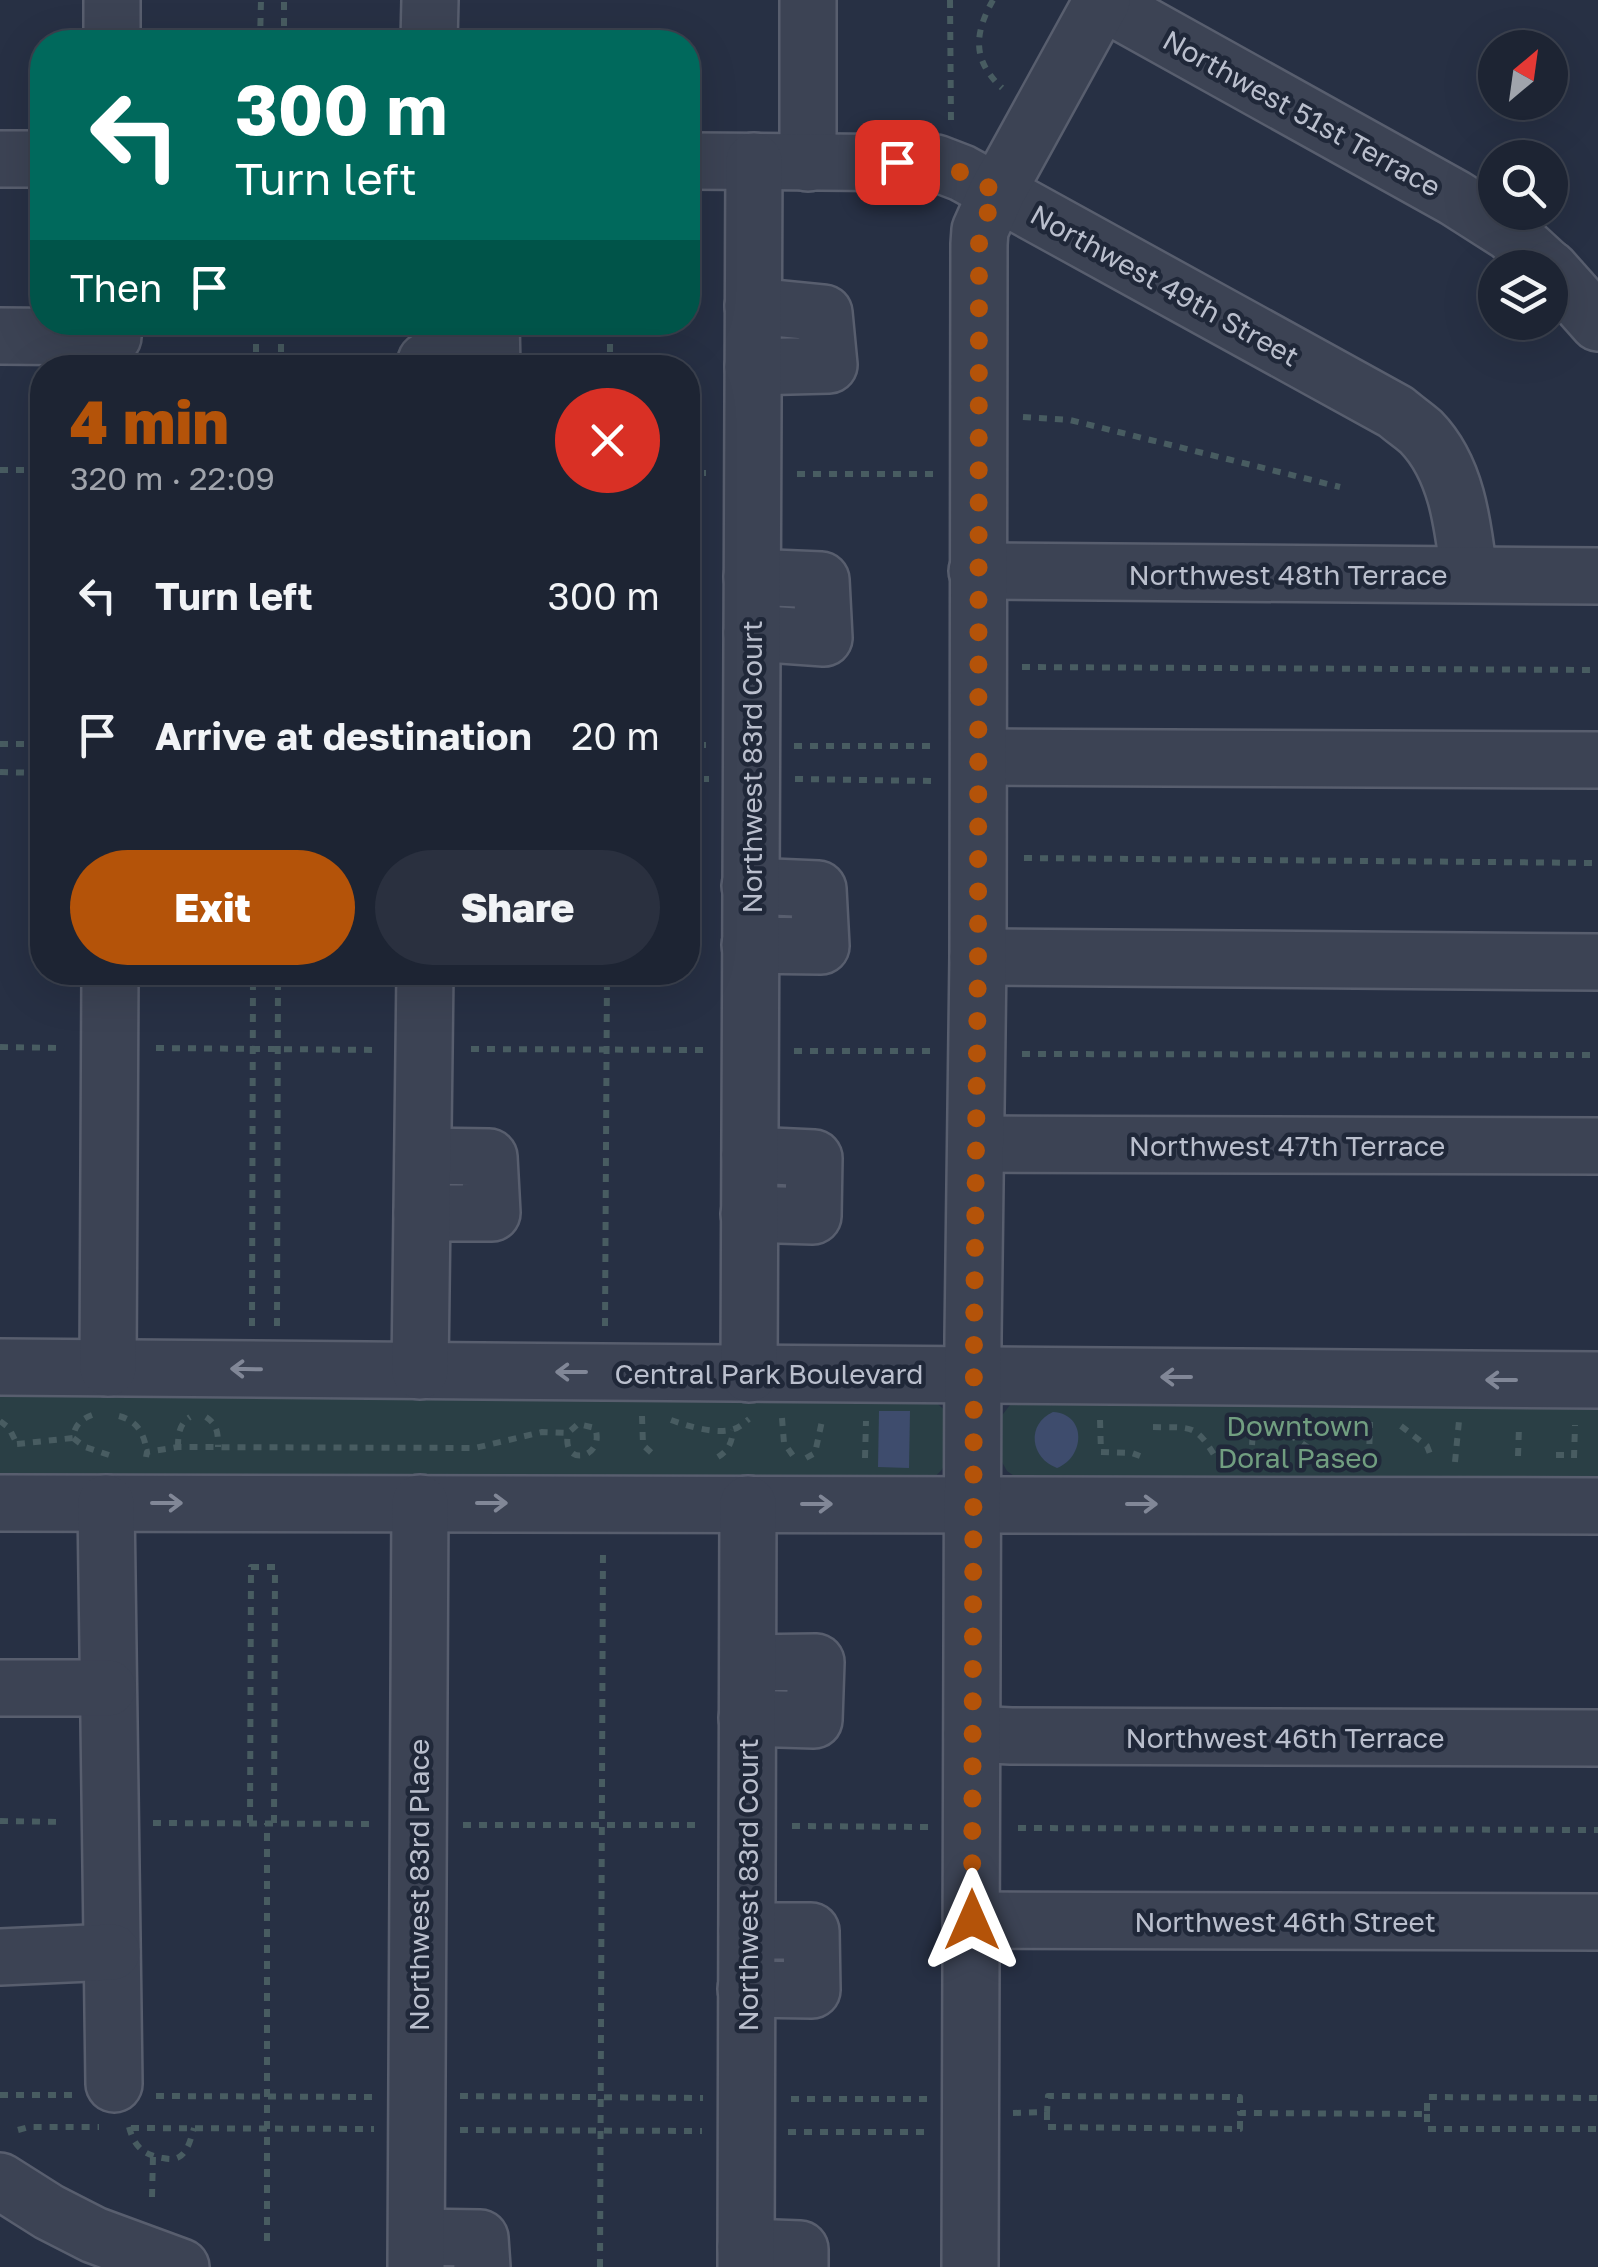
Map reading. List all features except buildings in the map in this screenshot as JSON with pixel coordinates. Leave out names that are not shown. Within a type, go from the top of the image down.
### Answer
[{"type":"street","points":[[112,0],[112,30]]},
{"type":"street","points":[[429,30],[430,0]]},
{"type":"street","points":[[808,0],[808,162]]},
{"type":"street","points":[[970,2267],[978,957],[952,761],[977,571],[979,244],[980,230],[997,192],[1101,1]]},
{"type":"street","name":"Northwest 51st Terrace","points":[[1101,1],[1454,198],[1510,232],[1530,250]]},
{"type":"street","points":[[0,158],[30,159]]},
{"type":"street","name":"Northwest 49th Street","points":[[700,161],[949,166],[1396,412],[1421,432],[1440,458],[1463,523],[1469,574]]},
{"type":"street","name":"Northwest 83rd Court","points":[[754,161],[749,1214],[765,1391]]},
{"type":"street","name":"Northwest 51st Terrace","points":[[1568,289],[1598,323]]},
{"type":"street","points":[[753,306],[824,313],[829,364],[753,367]]},
{"type":"street","points":[[0,336],[113,342]]},
{"type":"street","name":"Northwest 48th Terrace","points":[[977,571],[1598,576]]},
{"type":"street","points":[[752,576],[821,580],[824,638],[752,633]]},
{"type":"street","points":[[952,761],[1598,760]]},
{"type":"street","points":[[978,957],[1598,962]]},
{"type":"street","points":[[106,1399],[110,985]]},
{"type":"street","points":[[420,1371],[425,985]]},
{"type":"street","name":"Northwest 47th Terrace","points":[[977,1144],[1598,1146]]},
{"type":"street","name":"Central Park Boulevard","points":[[0,1366],[106,1399],[420,1371],[765,1391],[974,1375],[1589,1396]]},
{"type":"street","points":[[0,1503],[109,1480],[420,1503],[974,1504],[1588,1487]]},
{"type":"street","points":[[109,1480],[108,1688],[118,2101]]},
{"type":"street","name":"Northwest 83rd Place","points":[[416,2252],[420,1503]]},
{"type":"street","name":"Northwest 83rd Court","points":[[746,2257],[748,1504]]},
{"type":"street","points":[[0,1688],[108,1688]]},
{"type":"street","name":"Northwest 46th Terrace","points":[[972,1734],[1598,1738]]},
{"type":"street","name":"Northwest 46th Street","points":[[972,1920],[1598,1922]]},
{"type":"street","points":[[0,1957],[112,1952]]},
{"type":"street","points":[[0,2182],[94,2235],[181,2267]]},
{"type":"street","points":[[416,2252],[480,2238],[482,2267]]},
{"type":"street","points":[[746,2257],[800,2249],[800,2267]]},
{"type":"path","points":[[260,0],[260,30]]},
{"type":"path","points":[[284,0],[284,30]]},
{"type":"path","points":[[950,0],[951,123]]},
{"type":"path","points":[[993,0],[979,32],[979,49],[993,80],[1010,92]]},
{"type":"path","points":[[1017,417],[1070,420],[1340,488]]},
{"type":"path","points":[[0,470],[30,470]]},
{"type":"path","points":[[790,474],[939,474]]},
{"type":"path","points":[[1015,666],[1598,670]]},
{"type":"path","points":[[0,744],[30,744]]},
{"type":"path","points":[[790,746],[952,761]]},
{"type":"path","points":[[790,779],[952,761]]},
{"type":"path","points":[[0,772],[30,772]]},
{"type":"path","points":[[1017,858],[1598,864]]},
{"type":"path","points":[[252,1328],[254,985]]},
{"type":"path","points":[[277,1328],[278,985]]},
{"type":"path","points":[[605,1328],[607,985]]},
{"type":"path","points":[[0,1047],[72,1048]]},
{"type":"path","points":[[143,1048],[385,1050]]},
{"type":"path","points":[[458,1049],[714,1050]]},
{"type":"path","points":[[787,1050],[936,1051]]},
{"type":"path","points":[[1016,1054],[1598,1056]]},
{"type":"path","points":[[765,1391],[784,1443],[795,1457],[810,1458],[815,1453],[822,1420]]},
{"type":"path","points":[[1588,1487],[1574,1455],[1574,1426],[1589,1396]]},
{"type":"path","points":[[73,1438],[78,1423],[106,1399],[140,1429],[147,1452],[141,1462]]},
{"type":"path","points":[[642,1413],[643,1445],[656,1457],[668,1460]]},
{"type":"path","points":[[865,1467],[866,1413]]},
{"type":"path","points":[[1097,1466],[1102,1424],[1098,1413]]},
{"type":"path","points":[[178,1446],[178,1434],[186,1419],[201,1414],[216,1426],[218,1447]]},
{"type":"path","points":[[1369,1470],[1370,1416]]},
{"type":"path","points":[[1250,1466],[1254,1430],[1262,1420],[1270,1421],[1336,1468]]},
{"type":"path","points":[[0,1421],[9,1428],[17,1444],[73,1438],[85,1447],[109,1480]]},
{"type":"path","points":[[147,1452],[178,1446],[475,1448],[542,1432],[568,1433],[578,1424],[587,1424],[598,1433],[588,1454],[582,1456],[569,1450],[568,1433]]},
{"type":"path","points":[[1136,1426],[1188,1428],[1202,1436],[1222,1466]]},
{"type":"path","points":[[1518,1456],[1519,1427]]},
{"type":"path","points":[[715,1459],[726,1452],[734,1430]]},
{"type":"path","points":[[600,2267],[603,1547]]},
{"type":"path","points":[[263,1556],[263,1567]]},
{"type":"path","points":[[250,1823],[251,1567],[275,1567],[266,2241]]},
{"type":"path","points":[[0,1821],[72,1822]]},
{"type":"path","points":[[144,1822],[383,1824]]},
{"type":"path","points":[[455,1824],[712,1826]]},
{"type":"path","points":[[784,1826],[933,1827]]},
{"type":"path","points":[[1012,1828],[1598,1830]]},
{"type":"path","points":[[0,2095],[118,2101],[381,2097]]},
{"type":"path","points":[[452,2096],[710,2098]]},
{"type":"path","points":[[1048,2096],[1240,2097],[1240,2128],[1048,2128],[1048,2112],[1048,2096]]},
{"type":"path","points":[[1598,2098],[1427,2097],[1427,2128],[1598,2129]]},
{"type":"path","points":[[783,2099],[932,2098]]},
{"type":"path","points":[[118,2101],[136,2145],[153,2156],[177,2158],[188,2145],[194,2128]]},
{"type":"path","points":[[18,2130],[118,2101],[194,2128],[381,2129]]},
{"type":"path","points":[[1009,2112],[1048,2112]]},
{"type":"path","points":[[1240,2113],[1427,2114]]},
{"type":"path","points":[[452,2130],[710,2130]]},
{"type":"path","points":[[783,2132],[932,2132]]},
{"type":"path","points":[[152,2197],[153,2156]]},
{"type":"green space","points":[[0,1384],[932,1399],[948,1413],[948,1453],[942,1469],[926,1482],[0,1486]]},
{"type":"green space","name":"Downtown Doral Paseo","points":[[1598,1391],[1598,1493],[1024,1483],[1007,1471],[998,1455],[1000,1418],[1022,1396]]},
{"type":"water","points":[[879,1411],[910,1411],[909,1468],[878,1467]]},
{"type":"water","points":[[1053,1412],[1072,1420],[1078,1437],[1073,1455],[1057,1468],[1041,1457],[1035,1441],[1038,1424]]},
{"type":"route","points":[[897,162],[949,166],[997,192],[980,230],[979,244],[972,1920]]}]
